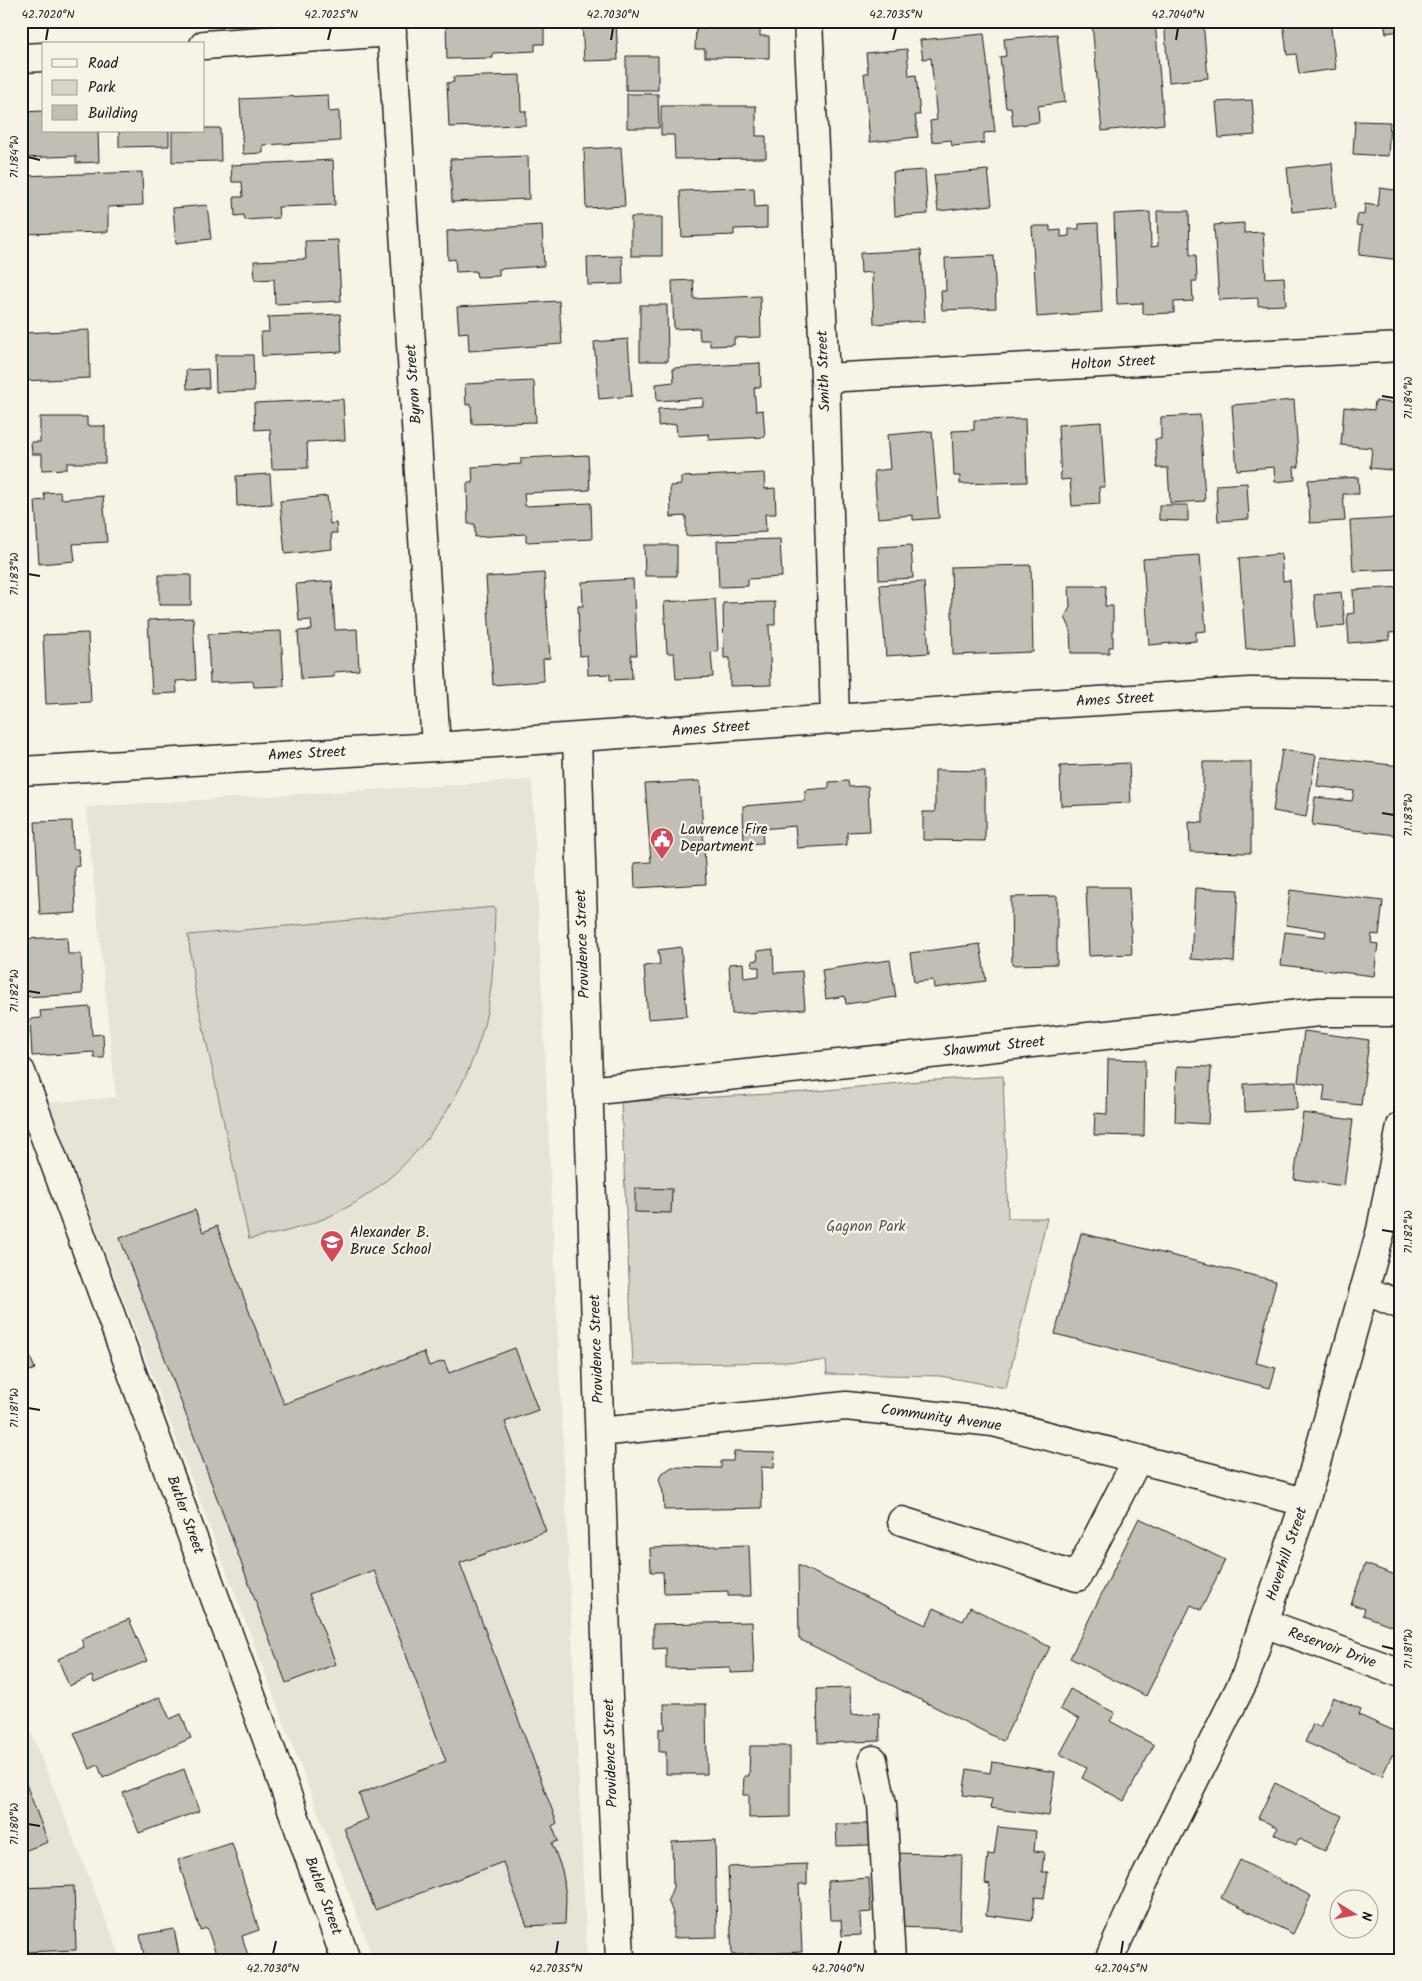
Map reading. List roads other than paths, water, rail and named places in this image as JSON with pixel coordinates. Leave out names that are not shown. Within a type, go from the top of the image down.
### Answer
[{"type":"street","name":"Smith Street","points":[[808,21],[825,378],[835,720]]},
{"type":"street","points":[[205,45],[392,26]]},
{"type":"street","name":"Byron Street","points":[[392,26],[436,747]]},
{"type":"street","points":[[21,58],[42,57]]},
{"type":"street","name":"Holton Street","points":[[825,378],[1401,347]]},
{"type":"street","name":"Ames Street","points":[[21,771],[436,747],[1032,705],[1250,692],[1401,694]]},
{"type":"street","name":"Providence Street","points":[[576,738],[608,1698],[620,1960]]},
{"type":"street","name":"Shawmut Street","points":[[588,1091],[1319,1012],[1401,1012]]},
{"type":"street","name":"Butler Street","points":[[21,1072],[346,1960]]},
{"type":"street","name":"Haverhill Street","points":[[1109,1960],[1142,1884],[1245,1678],[1305,1502],[1381,1230],[1401,1126]]},
{"type":"street","points":[[1364,1290],[1401,1305]]},
{"type":"street","name":"Community Avenue","points":[[600,1432],[846,1406],[993,1422],[1305,1502]]},
{"type":"street","points":[[902,1521],[1077,1577],[1137,1460]]},
{"type":"street","name":"Reservoir Drive","points":[[1264,1623],[1401,1673]]},
{"type":"street","points":[[873,1760],[882,1804],[891,1960]]},
{"type":"place","name":"Lawrence Fire Department","points":[[662,860]]},
{"type":"place","name":"Alexander B. Bruce School","points":[[332,1263]]},
{"type":"park label","name":"Gagnon Park","points":[[866,1227]]}]
